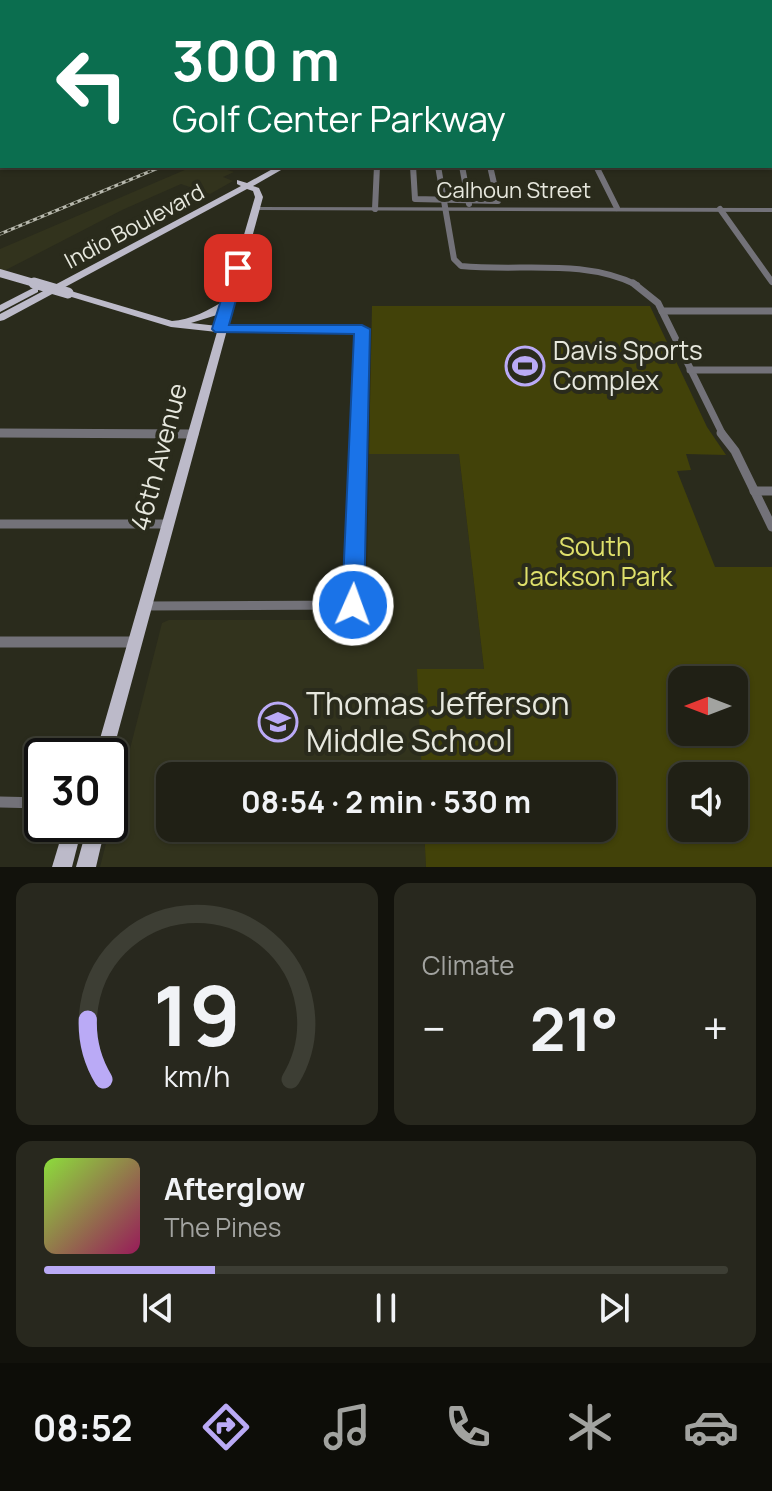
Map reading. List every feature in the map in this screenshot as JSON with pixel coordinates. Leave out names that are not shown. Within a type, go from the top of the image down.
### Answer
[{"type":"main road","name":"Indio Boulevard","points":[[0,318],[268,168]]},
{"type":"main road","name":"Indio Boulevard","points":[[0,309],[280,168]]},
{"type":"main road","points":[[244,184],[258,193],[256,208]]},
{"type":"main road","name":"46th Avenue","points":[[109,738],[256,208]]},
{"type":"main road","points":[[0,273],[171,324],[220,329]]},
{"type":"main road","points":[[171,324],[205,317],[228,302]]},
{"type":"main road","points":[[62,867],[69,842]]},
{"type":"main road","points":[[86,867],[92,842]]},
{"type":"street","points":[[375,209],[377,168]]},
{"type":"street","points":[[413,168],[415,199],[444,205]]},
{"type":"street","points":[[438,168],[454,259],[461,266],[601,271],[641,286],[658,303],[717,427],[735,451],[772,527]]},
{"type":"street","points":[[462,168],[469,204]]},
{"type":"street","points":[[490,168],[499,204]]},
{"type":"street","points":[[597,168],[617,208]]},
{"type":"street","name":"Calhoun Street","points":[[256,208],[375,209],[499,204],[772,210]]},
{"type":"street","points":[[720,209],[772,282]]},
{"type":"street","points":[[662,311],[772,311]]},
{"type":"street","points":[[145,606],[353,605],[362,329],[220,329]]},
{"type":"street","points":[[690,370],[772,370]]},
{"type":"street","points":[[0,433],[194,434]]},
{"type":"street","points":[[754,491],[772,491]]},
{"type":"street","points":[[0,524],[169,524]]},
{"type":"street","points":[[0,642],[135,642]]},
{"type":"street","points":[[0,802],[24,803]]},
{"type":"shaded area","points":[[189,168],[221,168],[234,172],[223,177],[233,181],[210,194],[181,184],[122,210],[0,273],[0,249]]},
{"type":"shaded area","points":[[369,454],[459,454],[484,669],[418,669],[421,762],[156,762],[156,842],[425,842],[426,867],[100,867],[106,842],[128,842],[128,757],[162,623],[169,620],[354,620],[369,608],[372,599],[367,573]]},
{"type":"green space","name":"South Jackson Park","points":[[372,306],[650,306],[707,427],[726,455],[686,454],[691,470],[677,471],[715,567],[772,567],[772,867],[426,867],[425,842],[616,842],[616,762],[421,762],[417,669],[484,669],[459,454],[369,454]]},
{"type":"railway","points":[[0,234],[158,168]]},
{"type":"place","name":"Davis Sports Complex","points":[[525,366]]},
{"type":"place","name":"Thomas Jefferson Middle School","points":[[278,722]]},
{"type":"route","points":[[238,268],[220,329],[362,329],[353,605]]}]
